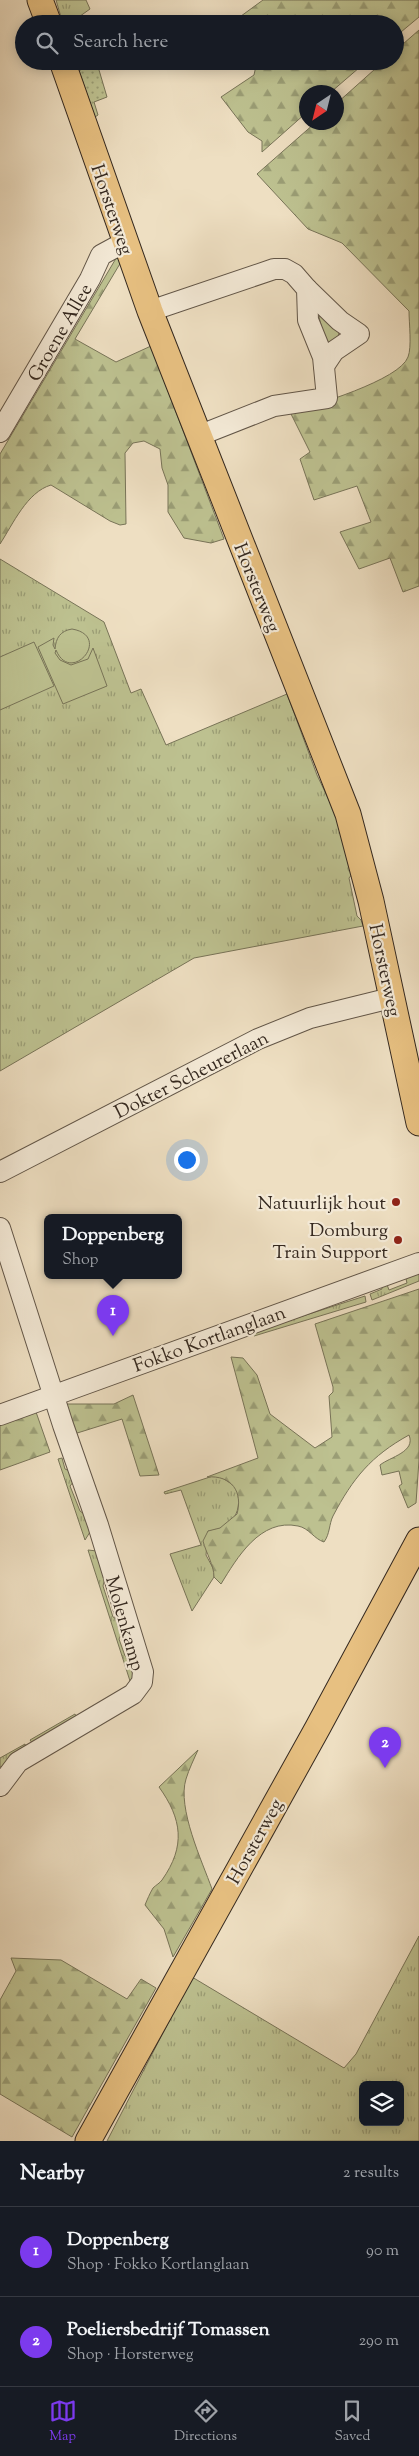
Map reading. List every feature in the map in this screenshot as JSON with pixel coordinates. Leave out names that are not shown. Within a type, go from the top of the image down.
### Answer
[{"type":"main road","points":[[40,0],[45,15]]},
{"type":"main road","name":"Horsterweg","points":[[65,70],[150,311],[348,814],[371,901],[419,1123]]},
{"type":"main road","name":"Horsterweg","points":[[88,2141],[419,1540]]},
{"type":"street","name":"Groene Allee","points":[[0,432],[90,279],[101,255],[125,242]]},
{"type":"street","points":[[150,311],[274,269],[285,269],[294,274],[340,321],[359,334],[334,351],[324,366]]},
{"type":"street","points":[[198,436],[274,406],[327,398],[324,366],[308,320],[307,289]]},
{"type":"street","name":"Dokter Scheurerlaan","points":[[0,1172],[258,1039],[310,1018],[391,998]]},
{"type":"street","points":[[0,1228],[54,1394]]},
{"type":"street","name":"Fokko Kortlanglaan","points":[[0,1414],[419,1263]]},
{"type":"street","name":"Molenkamp","points":[[0,1786],[18,1762],[133,1694],[142,1682],[143,1672],[98,1525],[54,1394]]},
{"type":"green space","points":[[56,0],[86,0],[90,9],[82,15],[60,15]]},
{"type":"green space","points":[[263,0],[419,0],[419,17],[404,30],[404,15],[242,15]]},
{"type":"green space","points":[[419,30],[419,586],[403,592],[390,558],[359,569],[340,532],[371,522],[357,486],[314,500],[300,459],[310,452],[290,412],[355,391],[402,366],[409,353],[409,311],[342,243],[308,229],[257,174],[307,130],[344,130],[344,97],[374,70],[404,70],[404,43]]},
{"type":"green space","points":[[99,70],[107,97],[94,102],[98,115],[95,117],[79,71]]},
{"type":"green space","points":[[255,70],[357,70],[339,85],[299,85],[299,119],[262,152],[262,141],[248,132],[221,97],[254,75]]},
{"type":"green space","points":[[118,255],[121,262],[75,339],[116,362],[151,346],[224,539],[211,543],[184,538],[168,512],[168,485],[162,468],[160,449],[144,441],[133,443],[125,453],[126,524],[120,525],[110,521],[51,485],[42,489],[28,501],[0,544],[0,454]]},
{"type":"green space","points":[[320,315],[335,326],[339,332],[338,338],[330,343],[325,341]]},
{"type":"green space","points":[[0,559],[104,622],[131,693],[141,689],[166,745],[287,694],[317,775],[336,815],[353,873],[349,878],[357,916],[363,926],[194,958],[0,1071]]},
{"type":"green space","points":[[72,629],[84,633],[89,640],[89,648],[85,656],[71,663],[63,660],[56,650],[55,653],[60,660],[71,665],[88,659],[93,648],[107,686],[63,704],[38,647],[54,638],[53,645],[55,649],[59,636],[64,631]]},
{"type":"green space","points":[[34,642],[54,686],[0,710],[0,657]]},
{"type":"green space","points":[[419,1271],[419,1281],[372,1300],[370,1294],[382,1289],[381,1284],[386,1282],[389,1290],[407,1283],[405,1275]]},
{"type":"green space","points":[[419,1289],[419,1460],[416,1503],[408,1508],[399,1486],[402,1484],[399,1471],[382,1475],[380,1465],[406,1450],[410,1441],[409,1435],[384,1451],[356,1479],[333,1516],[324,1542],[302,1527],[284,1525],[272,1528],[251,1542],[234,1563],[221,1584],[214,1577],[213,1568],[203,1541],[208,1531],[220,1528],[237,1514],[238,1499],[234,1486],[229,1482],[216,1477],[207,1477],[258,1458],[231,1357],[243,1358],[257,1375],[270,1414],[315,1448],[332,1437],[329,1396],[333,1392],[333,1387],[315,1324]]},
{"type":"green space","points":[[365,1296],[366,1302],[254,1336],[253,1332]]},
{"type":"green space","points":[[133,1395],[159,1475],[140,1476],[122,1419],[74,1434],[62,1404],[114,1404]]},
{"type":"green space","points":[[36,1412],[50,1452],[0,1470],[0,1425]]},
{"type":"green space","points":[[62,1458],[65,1469],[72,1472],[75,1480],[70,1486],[80,1511],[84,1514],[90,1532],[85,1540],[58,1459]]},
{"type":"green space","points":[[213,1476],[221,1477],[236,1487],[239,1503],[237,1511],[230,1522],[224,1527],[208,1531],[206,1555],[214,1570],[214,1577],[192,1611],[170,1554],[201,1545],[181,1490],[165,1494],[164,1492]]},
{"type":"green space","points":[[88,1550],[97,1551],[105,1577],[103,1586],[113,1617],[118,1620],[123,1631],[119,1639],[125,1656],[131,1659],[135,1677],[130,1681]]},
{"type":"green space","points":[[75,1714],[77,1718],[33,1744],[30,1740]]},
{"type":"green space","points":[[25,1744],[26,1747],[4,1766],[0,1767],[0,1758]]},
{"type":"green space","points":[[198,1750],[186,1779],[184,1791],[185,1804],[197,1850],[212,1889],[173,1957],[164,1929],[145,1905],[153,1888],[161,1881],[170,1868],[178,1844],[178,1833],[173,1810],[159,1787]]},
{"type":"green space","points":[[419,1936],[419,2141],[107,2141],[192,1977],[344,2068],[356,2054]]},
{"type":"green space","points":[[11,1958],[61,1960],[127,1999],[141,1979],[156,1988],[72,2137],[0,2094],[0,2000],[16,1971]]},
{"type":"place","name":"Natuurlijk hout","points":[[396,1202]]},
{"type":"place","name":"Domburg Train Support","points":[[398,1240]]},
{"type":"place","name":"Doppenberg","points":[[113,1336]]},
{"type":"place","name":"Poeliersbedrijf Tomassen","points":[[385,1768]]}]
